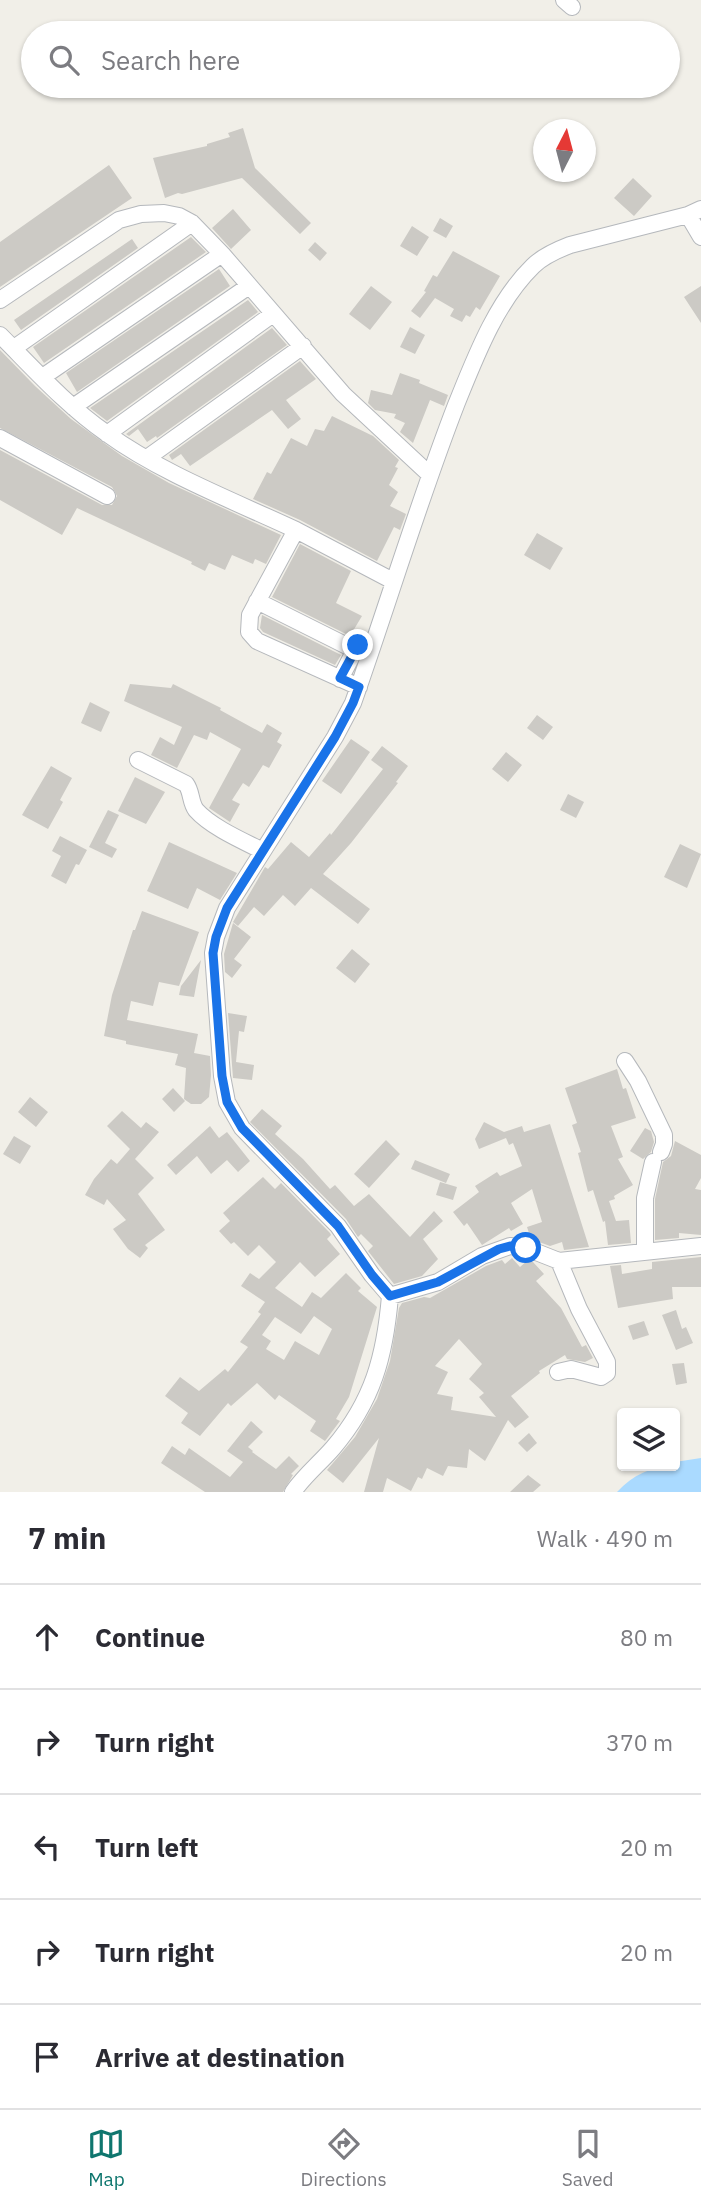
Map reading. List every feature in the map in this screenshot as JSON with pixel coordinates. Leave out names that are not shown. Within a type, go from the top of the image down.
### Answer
[{"type":"street","points":[[293,1492],[333,1448],[364,1406],[383,1347],[390,1296],[338,1226],[242,1128],[227,1102],[222,1076],[213,953],[216,937],[227,908],[335,737],[353,703],[429,474],[470,370],[517,284],[534,264],[570,245],[695,212],[701,237]]},
{"type":"street","points":[[0,300],[119,220],[141,214],[164,213],[179,216],[192,223],[222,254],[343,394],[429,474]]},
{"type":"street","points":[[14,348],[192,223]]},
{"type":"street","points":[[44,376],[222,254]]},
{"type":"street","points":[[73,407],[249,286]]},
{"type":"street","points":[[107,434],[273,314]]},
{"type":"street","points":[[0,335],[73,407],[107,434],[200,486],[296,530],[393,581]]},
{"type":"street","points":[[147,458],[303,346]]},
{"type":"street","points":[[0,438],[107,496]]},
{"type":"street","points":[[296,530],[257,601],[249,623],[251,636],[359,687]]},
{"type":"street","points":[[257,601],[355,650]]},
{"type":"street","points":[[340,678],[355,650],[362,642],[375,636]]},
{"type":"street","points":[[138,760],[186,785],[194,806],[202,815],[228,833],[263,851]]},
{"type":"street","points":[[625,1061],[638,1081],[664,1135],[664,1144],[657,1157],[645,1198],[645,1252]]},
{"type":"street","points":[[390,1296],[438,1282],[482,1256],[510,1246],[526,1248],[559,1261],[701,1246]]},
{"type":"street","points":[[558,1372],[571,1369],[601,1377],[608,1369],[559,1261]]},
{"type":"water","points":[[701,1458],[701,1492],[617,1492],[629,1481],[649,1471],[680,1471],[680,1461]]},
{"type":"building","points":[[243,128],[255,168],[311,223],[300,234],[242,178],[165,198],[153,158],[207,146],[230,137],[228,133]]},
{"type":"building","points":[[109,165],[132,198],[0,287],[0,242]]},
{"type":"building","points":[[633,178],[652,196],[634,216],[614,198]]},
{"type":"building","points":[[233,209],[251,230],[231,249],[212,228]]},
{"type":"building","points":[[440,218],[453,226],[446,238],[433,231]]},
{"type":"building","points":[[412,226],[429,237],[417,256],[400,246]]},
{"type":"building","points":[[191,237],[206,252],[44,363],[33,347]]},
{"type":"building","points":[[132,239],[138,248],[21,330],[14,320]]},
{"type":"building","points":[[315,242],[327,253],[320,261],[308,250]]},
{"type":"building","points":[[453,251],[500,276],[480,310],[476,307],[470,317],[466,315],[462,322],[450,316],[454,309],[435,298],[420,318],[411,311],[426,292],[424,291],[433,275],[437,277]]},
{"type":"building","points":[[219,269],[230,286],[77,392],[66,373]]},
{"type":"building","points":[[371,286],[392,302],[370,330],[349,314]]},
{"type":"building","points":[[701,286],[701,323],[684,297]]},
{"type":"building","points":[[248,300],[258,312],[107,421],[90,408]]},
{"type":"building","points":[[410,327],[425,335],[415,354],[400,347]]},
{"type":"building","points":[[272,328],[287,345],[157,438],[156,436],[147,442],[138,429],[129,436],[126,434]]},
{"type":"building","points":[[0,350],[71,419],[122,456],[169,483],[281,535],[266,564],[255,559],[253,564],[232,555],[225,570],[209,563],[205,571],[191,564],[192,562],[77,508],[62,535],[0,500],[0,450],[102,505],[112,505],[117,496],[112,487],[0,428]]},
{"type":"building","points":[[300,361],[316,379],[286,400],[301,419],[288,429],[272,410],[190,466],[181,454],[172,460],[169,455]]},
{"type":"building","points":[[400,373],[448,395],[444,406],[430,400],[413,443],[400,432],[405,423],[394,418],[396,414],[375,410],[368,403],[371,390],[392,395]]},
{"type":"building","points":[[332,416],[373,436],[399,460],[389,485],[398,492],[390,506],[406,514],[400,530],[394,527],[377,561],[300,520],[253,499],[267,472],[271,474],[291,438],[307,446],[315,429],[324,431]]},
{"type":"building","points":[[537,533],[563,548],[550,570],[524,555]]},
{"type":"building","points":[[300,544],[351,571],[336,603],[362,616],[350,636],[272,597]]},
{"type":"building","points":[[262,615],[341,655],[335,665],[263,632],[260,628]]},
{"type":"building","points":[[130,684],[171,688],[173,684],[221,708],[220,710],[262,733],[267,724],[282,733],[277,742],[282,745],[269,768],[263,765],[249,787],[243,783],[232,800],[240,804],[230,822],[209,808],[241,749],[210,732],[207,740],[194,735],[177,768],[151,755],[160,737],[174,745],[182,727],[124,701]]},
{"type":"building","points":[[90,702],[110,712],[101,732],[81,723]]},
{"type":"building","points":[[537,715],[553,727],[543,740],[527,728]]},
{"type":"building","points":[[351,739],[370,752],[341,794],[322,781]]},
{"type":"building","points":[[382,746],[408,766],[351,843],[323,874],[370,909],[358,924],[311,888],[295,906],[283,895],[264,916],[254,907],[238,926],[233,922],[265,867],[268,869],[291,842],[309,857],[330,833],[331,835],[383,769],[371,760]]},
{"type":"building","points":[[506,752],[522,765],[508,782],[492,769]]},
{"type":"building","points":[[51,766],[72,778],[48,829],[22,815]]},
{"type":"building","points":[[135,777],[165,792],[146,824],[118,811]]},
{"type":"building","points":[[568,794],[584,802],[576,818],[560,810]]},
{"type":"building","points":[[108,810],[119,815],[105,843],[117,849],[112,858],[89,847]]},
{"type":"building","points":[[60,836],[87,850],[66,884],[51,876],[61,856],[52,851]]},
{"type":"building","points":[[169,842],[237,873],[220,900],[197,888],[188,909],[147,891]]},
{"type":"building","points":[[680,844],[701,854],[687,888],[664,877]]},
{"type":"building","points":[[142,911],[199,932],[179,986],[159,982],[153,1006],[131,1001],[127,1020],[198,1034],[194,1053],[210,1056],[211,1075],[209,1097],[201,1104],[191,1104],[184,1099],[186,1068],[175,1065],[178,1054],[126,1044],[126,1041],[104,1036],[112,995]]},
{"type":"building","points":[[233,923],[251,937],[234,959],[242,965],[232,978],[225,972],[224,954]]},
{"type":"building","points":[[352,949],[370,964],[355,983],[336,968]]},
{"type":"building","points":[[201,960],[194,997],[179,995],[181,986]]},
{"type":"building","points":[[228,1013],[247,1016],[244,1032],[239,1031],[236,1062],[254,1065],[252,1080],[233,1078]]},
{"type":"building","points":[[617,1069],[636,1118],[611,1126],[623,1157],[618,1159],[633,1185],[609,1201],[616,1221],[629,1220],[631,1243],[608,1245],[605,1221],[603,1222],[593,1190],[588,1192],[578,1153],[581,1152],[572,1125],[577,1123],[565,1088]]},
{"type":"building","points":[[173,1088],[185,1101],[174,1112],[162,1099]]},
{"type":"building","points":[[30,1097],[48,1112],[36,1127],[18,1112]]},
{"type":"building","points":[[262,1109],[282,1126],[275,1134],[303,1159],[330,1189],[335,1185],[354,1206],[369,1194],[410,1237],[434,1211],[443,1221],[423,1239],[438,1259],[422,1276],[394,1284],[368,1251],[373,1246],[361,1234],[358,1237],[346,1219],[250,1122]]},
{"type":"building","points":[[122,1111],[141,1128],[146,1122],[159,1132],[135,1159],[154,1178],[138,1194],[165,1230],[145,1245],[148,1248],[140,1258],[128,1249],[113,1229],[126,1220],[107,1199],[104,1205],[85,1195],[111,1159],[117,1164],[130,1149],[107,1126]]},
{"type":"building","points":[[484,1122],[504,1132],[522,1126],[524,1132],[550,1124],[589,1247],[564,1250],[562,1242],[550,1246],[531,1239],[527,1227],[542,1222],[532,1189],[511,1203],[523,1224],[511,1231],[509,1228],[482,1245],[467,1223],[464,1226],[453,1212],[479,1192],[475,1186],[497,1172],[500,1176],[522,1166],[513,1143],[509,1145],[506,1138],[479,1149],[475,1139]]},
{"type":"building","points":[[210,1126],[219,1138],[227,1132],[250,1161],[238,1172],[227,1160],[211,1174],[197,1156],[176,1175],[167,1165]]},
{"type":"building","points":[[645,1128],[651,1131],[654,1142],[651,1152],[643,1159],[630,1151]]},
{"type":"building","points":[[14,1136],[31,1146],[20,1164],[3,1154]]},
{"type":"building","points":[[386,1140],[400,1154],[369,1188],[354,1174]]},
{"type":"building","points":[[675,1141],[701,1155],[701,1178],[695,1189],[701,1190],[701,1235],[679,1233],[679,1238],[655,1240],[655,1199],[663,1162],[671,1156]]},
{"type":"building","points":[[415,1160],[450,1174],[446,1183],[411,1169]]},
{"type":"building","points":[[263,1177],[275,1189],[281,1183],[330,1233],[327,1239],[340,1254],[315,1277],[300,1262],[275,1288],[302,1307],[312,1292],[321,1298],[346,1273],[361,1288],[358,1291],[377,1307],[349,1397],[336,1419],[340,1421],[325,1441],[310,1431],[316,1421],[279,1395],[275,1400],[257,1383],[231,1406],[228,1403],[200,1436],[181,1423],[188,1413],[165,1396],[180,1377],[199,1391],[225,1369],[228,1372],[248,1347],[240,1342],[261,1314],[258,1312],[265,1302],[241,1286],[250,1273],[259,1279],[276,1262],[259,1245],[248,1256],[234,1242],[231,1244],[219,1231],[230,1221],[223,1213]],"holes":[[[314,1316],[332,1329],[319,1355],[295,1341],[284,1360],[266,1349],[271,1341],[262,1335],[275,1317],[301,1334]]]},
{"type":"building","points":[[440,1182],[457,1187],[453,1200],[436,1195]]},
{"type":"building","points":[[701,1257],[701,1287],[672,1287],[673,1299],[618,1308],[610,1266],[621,1265],[622,1274],[652,1269],[652,1262]]},
{"type":"building","points":[[512,1258],[520,1267],[528,1260],[533,1262],[544,1274],[536,1281],[561,1308],[582,1347],[586,1345],[593,1358],[585,1362],[567,1359],[565,1355],[539,1371],[540,1373],[511,1396],[529,1417],[515,1428],[508,1420],[485,1461],[469,1449],[467,1468],[448,1466],[443,1476],[427,1468],[422,1479],[418,1477],[411,1491],[387,1478],[383,1492],[364,1492],[379,1438],[343,1483],[327,1470],[355,1437],[377,1399],[390,1361],[402,1303],[430,1298],[486,1266],[502,1260],[505,1264]],"holes":[[[459,1339],[482,1364],[469,1379],[484,1393],[479,1397],[496,1417],[451,1410],[453,1397],[437,1394],[448,1372],[435,1366]]]},
{"type":"building","points":[[676,1310],[682,1329],[686,1327],[693,1343],[676,1350],[662,1315]]},
{"type":"building","points":[[644,1321],[649,1335],[633,1340],[628,1326]]},
{"type":"building","points":[[684,1363],[687,1383],[676,1385],[672,1364]]},
{"type":"building","points":[[251,1421],[263,1432],[248,1447],[252,1452],[276,1469],[289,1456],[299,1466],[291,1474],[293,1475],[283,1492],[205,1492],[161,1463],[172,1446],[185,1455],[189,1448],[230,1477],[243,1462],[227,1451]]},
{"type":"building","points":[[529,1433],[537,1443],[527,1452],[518,1443]]},
{"type":"building","points":[[528,1475],[541,1485],[533,1492],[510,1492]]},
{"type":"route","points":[[358,645],[340,678],[359,687],[353,703],[335,737],[220,922],[213,953],[213,977],[227,1102],[242,1128],[276,1166],[338,1226],[390,1296],[438,1282],[499,1249],[510,1246],[526,1248]]}]
